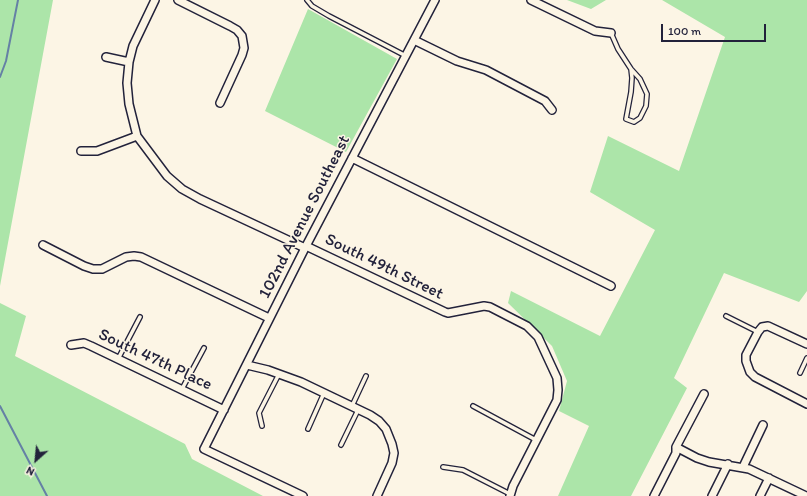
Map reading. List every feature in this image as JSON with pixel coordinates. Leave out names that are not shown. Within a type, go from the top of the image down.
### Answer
[{"type":"street","points":[[81,151],[97,151],[137,136],[129,104],[127,83],[129,62],[133,46],[155,0]]},
{"type":"street","points":[[178,0],[230,26],[237,30],[242,36],[244,48],[242,55],[220,103]]},
{"type":"street","name":"102nd Avenue Southeast","points":[[303,496],[204,449],[305,247],[435,0]]},
{"type":"street","points":[[531,0],[595,31],[611,33]]},
{"type":"street","points":[[414,40],[457,61],[486,70],[545,100],[552,110]]},
{"type":"street","points":[[106,57],[129,62]]},
{"type":"street","name":"South 49th Street","points":[[137,136],[166,176],[182,189],[200,199],[445,312],[448,313],[484,306],[490,307],[527,326],[538,337],[557,378],[558,390],[557,400],[536,440]]},
{"type":"street","points":[[352,158],[611,286]]},
{"type":"street","points":[[43,245],[93,269],[102,269],[126,257],[134,256],[141,258],[269,318]]},
{"type":"street","points":[[807,344],[768,326],[760,330],[746,355],[746,361],[750,372],[755,377],[807,404]]},
{"type":"street","name":"South 47th Place","points":[[71,345],[84,344],[224,410]]},
{"type":"street","points":[[247,365],[301,382],[379,421],[386,429],[394,453],[392,463],[377,496]]},
{"type":"street","points":[[654,496],[676,453],[676,447],[704,394]]},
{"type":"street","points":[[743,467],[763,425]]},
{"type":"street","points":[[510,495],[536,440]]},
{"type":"street","points":[[676,447],[697,458],[709,462],[728,464],[749,469],[806,496]]},
{"type":"street","points":[[712,496],[728,464]]},
{"type":"street","points":[[760,496],[769,478]]},
{"type":"lane","points":[[307,0],[312,6],[329,16],[406,56]]},
{"type":"lane","points":[[611,33],[618,49],[630,69],[640,80],[647,94],[646,106],[640,118],[634,122],[626,119],[631,92],[632,78],[630,69]]},
{"type":"lane","points":[[726,316],[760,330]]},
{"type":"lane","points":[[118,359],[140,317]]},
{"type":"lane","points":[[182,389],[204,348]]},
{"type":"lane","points":[[800,373],[807,358]]},
{"type":"lane","points":[[262,426],[259,413],[279,374]]},
{"type":"lane","points":[[341,445],[366,376]]},
{"type":"lane","points":[[308,429],[324,393]]},
{"type":"lane","points":[[473,406],[536,440]]},
{"type":"lane","points":[[443,467],[463,470],[510,495]]},
{"type":"green space","points":[[0,0],[53,0],[0,286]]},
{"type":"green space","points":[[567,0],[606,0],[591,9]]},
{"type":"green space","points":[[662,0],[807,0],[807,291],[799,302],[724,273],[674,378],[687,388],[631,496],[558,496],[589,426],[559,411],[567,381],[552,346],[508,303],[511,291],[600,336],[655,230],[590,192],[608,136],[679,171],[725,37]]},
{"type":"green space","points":[[308,9],[397,59],[346,152],[265,111]]},
{"type":"green space","points":[[0,303],[26,316],[15,356],[185,444],[192,459],[263,496],[0,496]]},
{"type":"waterway","points":[[0,77],[6,61],[18,0]]},
{"type":"waterway","points":[[0,406],[47,496]]}]
